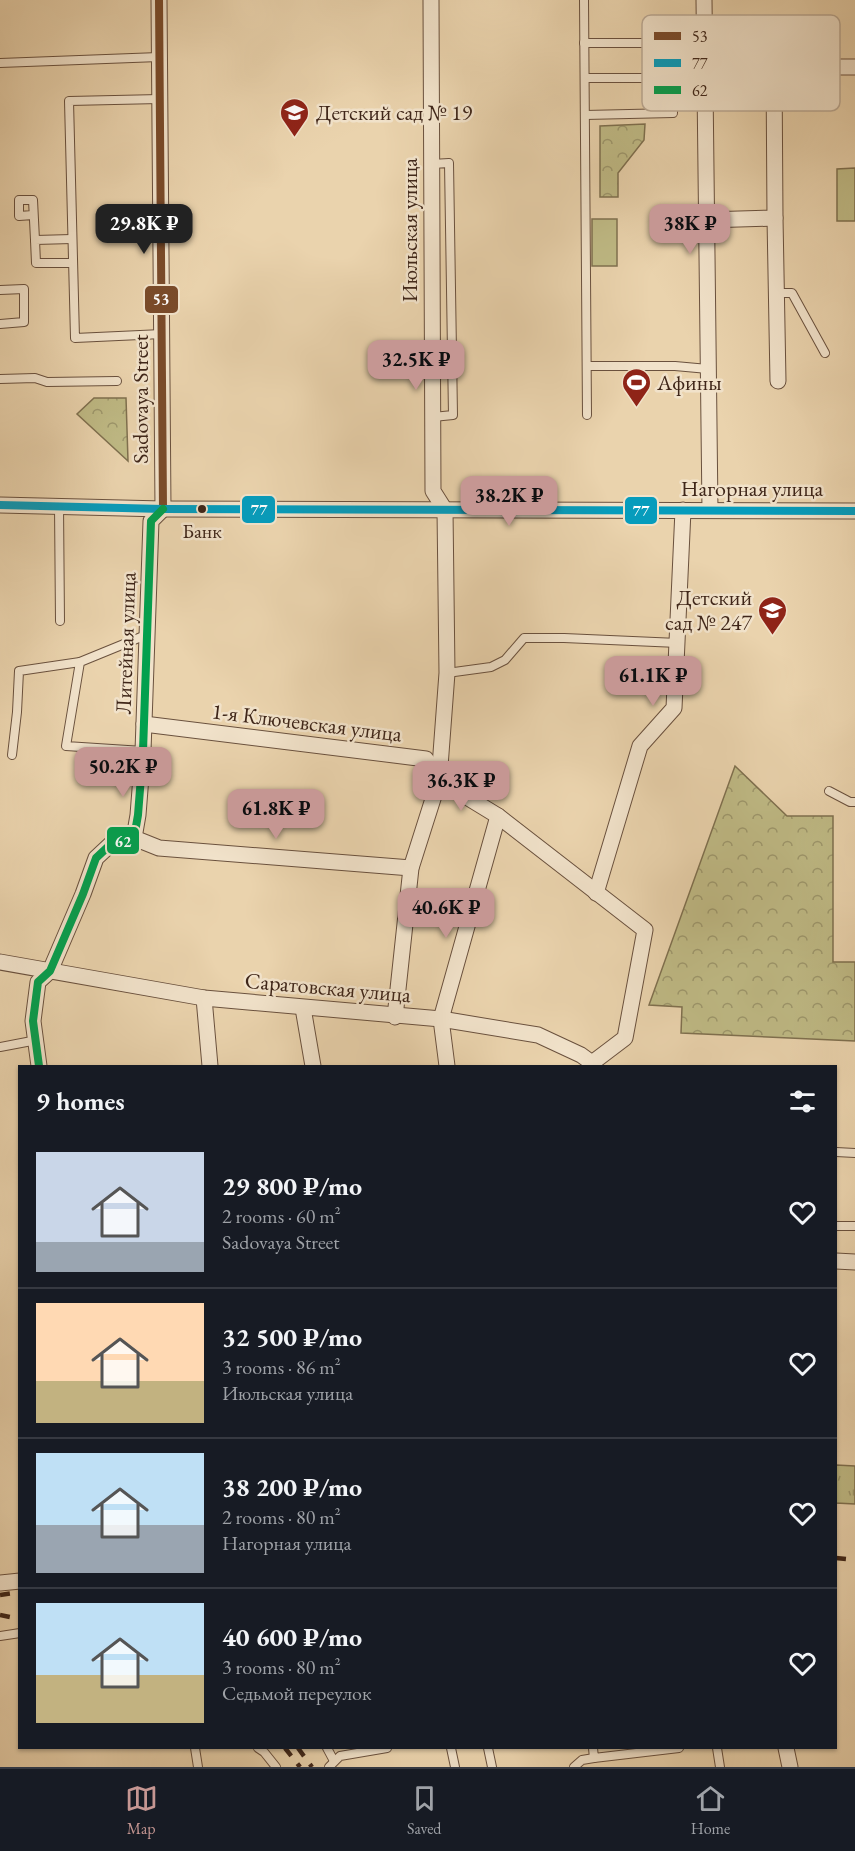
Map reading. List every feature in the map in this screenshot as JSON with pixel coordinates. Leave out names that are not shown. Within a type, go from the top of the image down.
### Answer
[{"type":"street","name":"Sadovaya Street","points":[[159,0],[163,509]]},
{"type":"street","name":"Июльская улица","points":[[395,1017],[411,868],[439,780],[447,673],[445,510],[434,490],[431,0]]},
{"type":"street","points":[[704,0],[704,15]]},
{"type":"street","points":[[840,68],[855,68]]},
{"type":"street","points":[[705,111],[710,510]]},
{"type":"street","points":[[775,111],[778,381]]},
{"type":"street","points":[[706,220],[776,218]]},
{"type":"street","name":"Нагорная улица","points":[[0,505],[163,509],[855,511]]},
{"type":"street","name":"Литейная улица","points":[[134,838],[143,751],[152,521],[163,509]]},
{"type":"street","points":[[596,893],[640,746],[674,708],[683,510]]},
{"type":"street","name":"1-я Ключевская улица","points":[[144,724],[426,759],[439,780],[498,816],[645,930],[625,1038],[593,1065]]},
{"type":"street","points":[[447,1065],[441,1019],[498,816]]},
{"type":"street","points":[[39,1065],[33,1021],[38,982],[50,972],[96,858],[111,844],[134,838],[159,848],[411,868]]},
{"type":"street","name":"Саратовская улица","points":[[0,962],[204,998],[395,1017],[441,1019],[538,1035],[581,1055],[593,1065]]},
{"type":"street","points":[[204,998],[210,1065]]},
{"type":"street","points":[[303,1008],[313,1065]]},
{"type":"street","points":[[837,1261],[855,1262]]},
{"type":"street","points":[[0,1583],[18,1581]]},
{"type":"street","points":[[786,1749],[790,1767]]},
{"type":"lane","points":[[584,0],[587,415]]},
{"type":"lane","points":[[584,43],[642,43]]},
{"type":"lane","points":[[0,63],[159,57]]},
{"type":"lane","points":[[585,78],[642,78]]},
{"type":"lane","points":[[160,99],[69,101],[75,338],[162,334]]},
{"type":"lane","points":[[585,115],[673,113],[673,111]]},
{"type":"lane","points":[[432,164],[449,163],[453,415],[433,417]]},
{"type":"lane","points":[[33,215],[36,263],[73,263]]},
{"type":"lane","points":[[432,232],[450,232]]},
{"type":"lane","points":[[35,240],[72,238]]},
{"type":"lane","points":[[0,290],[24,289],[24,322],[0,324]]},
{"type":"lane","points":[[777,293],[792,293],[825,353]]},
{"type":"lane","points":[[432,314],[451,315]]},
{"type":"lane","points":[[587,366],[675,366],[708,369]]},
{"type":"lane","points":[[0,379],[35,378],[47,382],[117,381]]},
{"type":"lane","points":[[59,506],[60,621]]},
{"type":"lane","points":[[12,755],[19,671],[80,662],[146,635]]},
{"type":"lane","points":[[447,673],[491,667],[505,660],[524,638],[678,643]]},
{"type":"lane","points":[[80,662],[66,746],[143,751]]},
{"type":"lane","points":[[829,791],[850,802],[855,802]]},
{"type":"lane","points":[[0,1047],[37,1040]]},
{"type":"lane","points":[[837,1152],[855,1153]]},
{"type":"lane","points":[[837,1226],[855,1226]]},
{"type":"lane","points":[[0,1636],[18,1633]]},
{"type":"lane","points":[[195,1749],[198,1767]]},
{"type":"lane","points":[[260,1749],[276,1767]]},
{"type":"lane","points":[[327,1749],[332,1764],[340,1756],[381,1749]]},
{"type":"lane","points":[[451,1749],[455,1767]]},
{"type":"lane","points":[[488,1749],[492,1767]]},
{"type":"lane","points":[[592,1749],[594,1758]]},
{"type":"lane","points":[[574,1767],[582,1760],[671,1749]]},
{"type":"lane","points":[[717,1749],[720,1767]]},
{"type":"green space","points":[[645,124],[644,140],[618,173],[618,197],[600,197],[600,126]]},
{"type":"green space","points":[[855,168],[855,221],[837,221],[837,169]]},
{"type":"green space","points":[[592,219],[617,219],[617,266],[592,266]]},
{"type":"green space","points":[[94,398],[126,398],[128,461],[77,414]]},
{"type":"green space","points":[[735,766],[787,816],[833,816],[833,962],[855,962],[855,1041],[681,1033],[682,1007],[649,1005]]},
{"type":"green space","points":[[837,1465],[855,1466],[855,1504],[837,1503]]},
{"type":"railway","points":[[837,1558],[855,1560]]},
{"type":"railway","points":[[0,1595],[18,1592]]},
{"type":"railway","points":[[0,1615],[18,1619]]},
{"type":"railway","points":[[286,1749],[300,1767]]},
{"type":"railway","points":[[299,1749],[312,1767]]},
{"type":"transit line","name":"53","points":[[159,0],[163,509]]},
{"type":"transit line","name":"77","points":[[0,505],[163,509],[855,511]]},
{"type":"transit line","name":"62","points":[[39,1065],[33,1021],[38,982],[50,971],[96,858],[111,844],[134,838],[143,751],[151,521],[163,509]]},
{"type":"place","name":"Детский сад № 19","points":[[295,138]]},
{"type":"place","name":"Афины","points":[[636,408]]},
{"type":"place","name":"Банк","points":[[202,509]]},
{"type":"place","name":"Детский сад № 247","points":[[773,636]]}]
